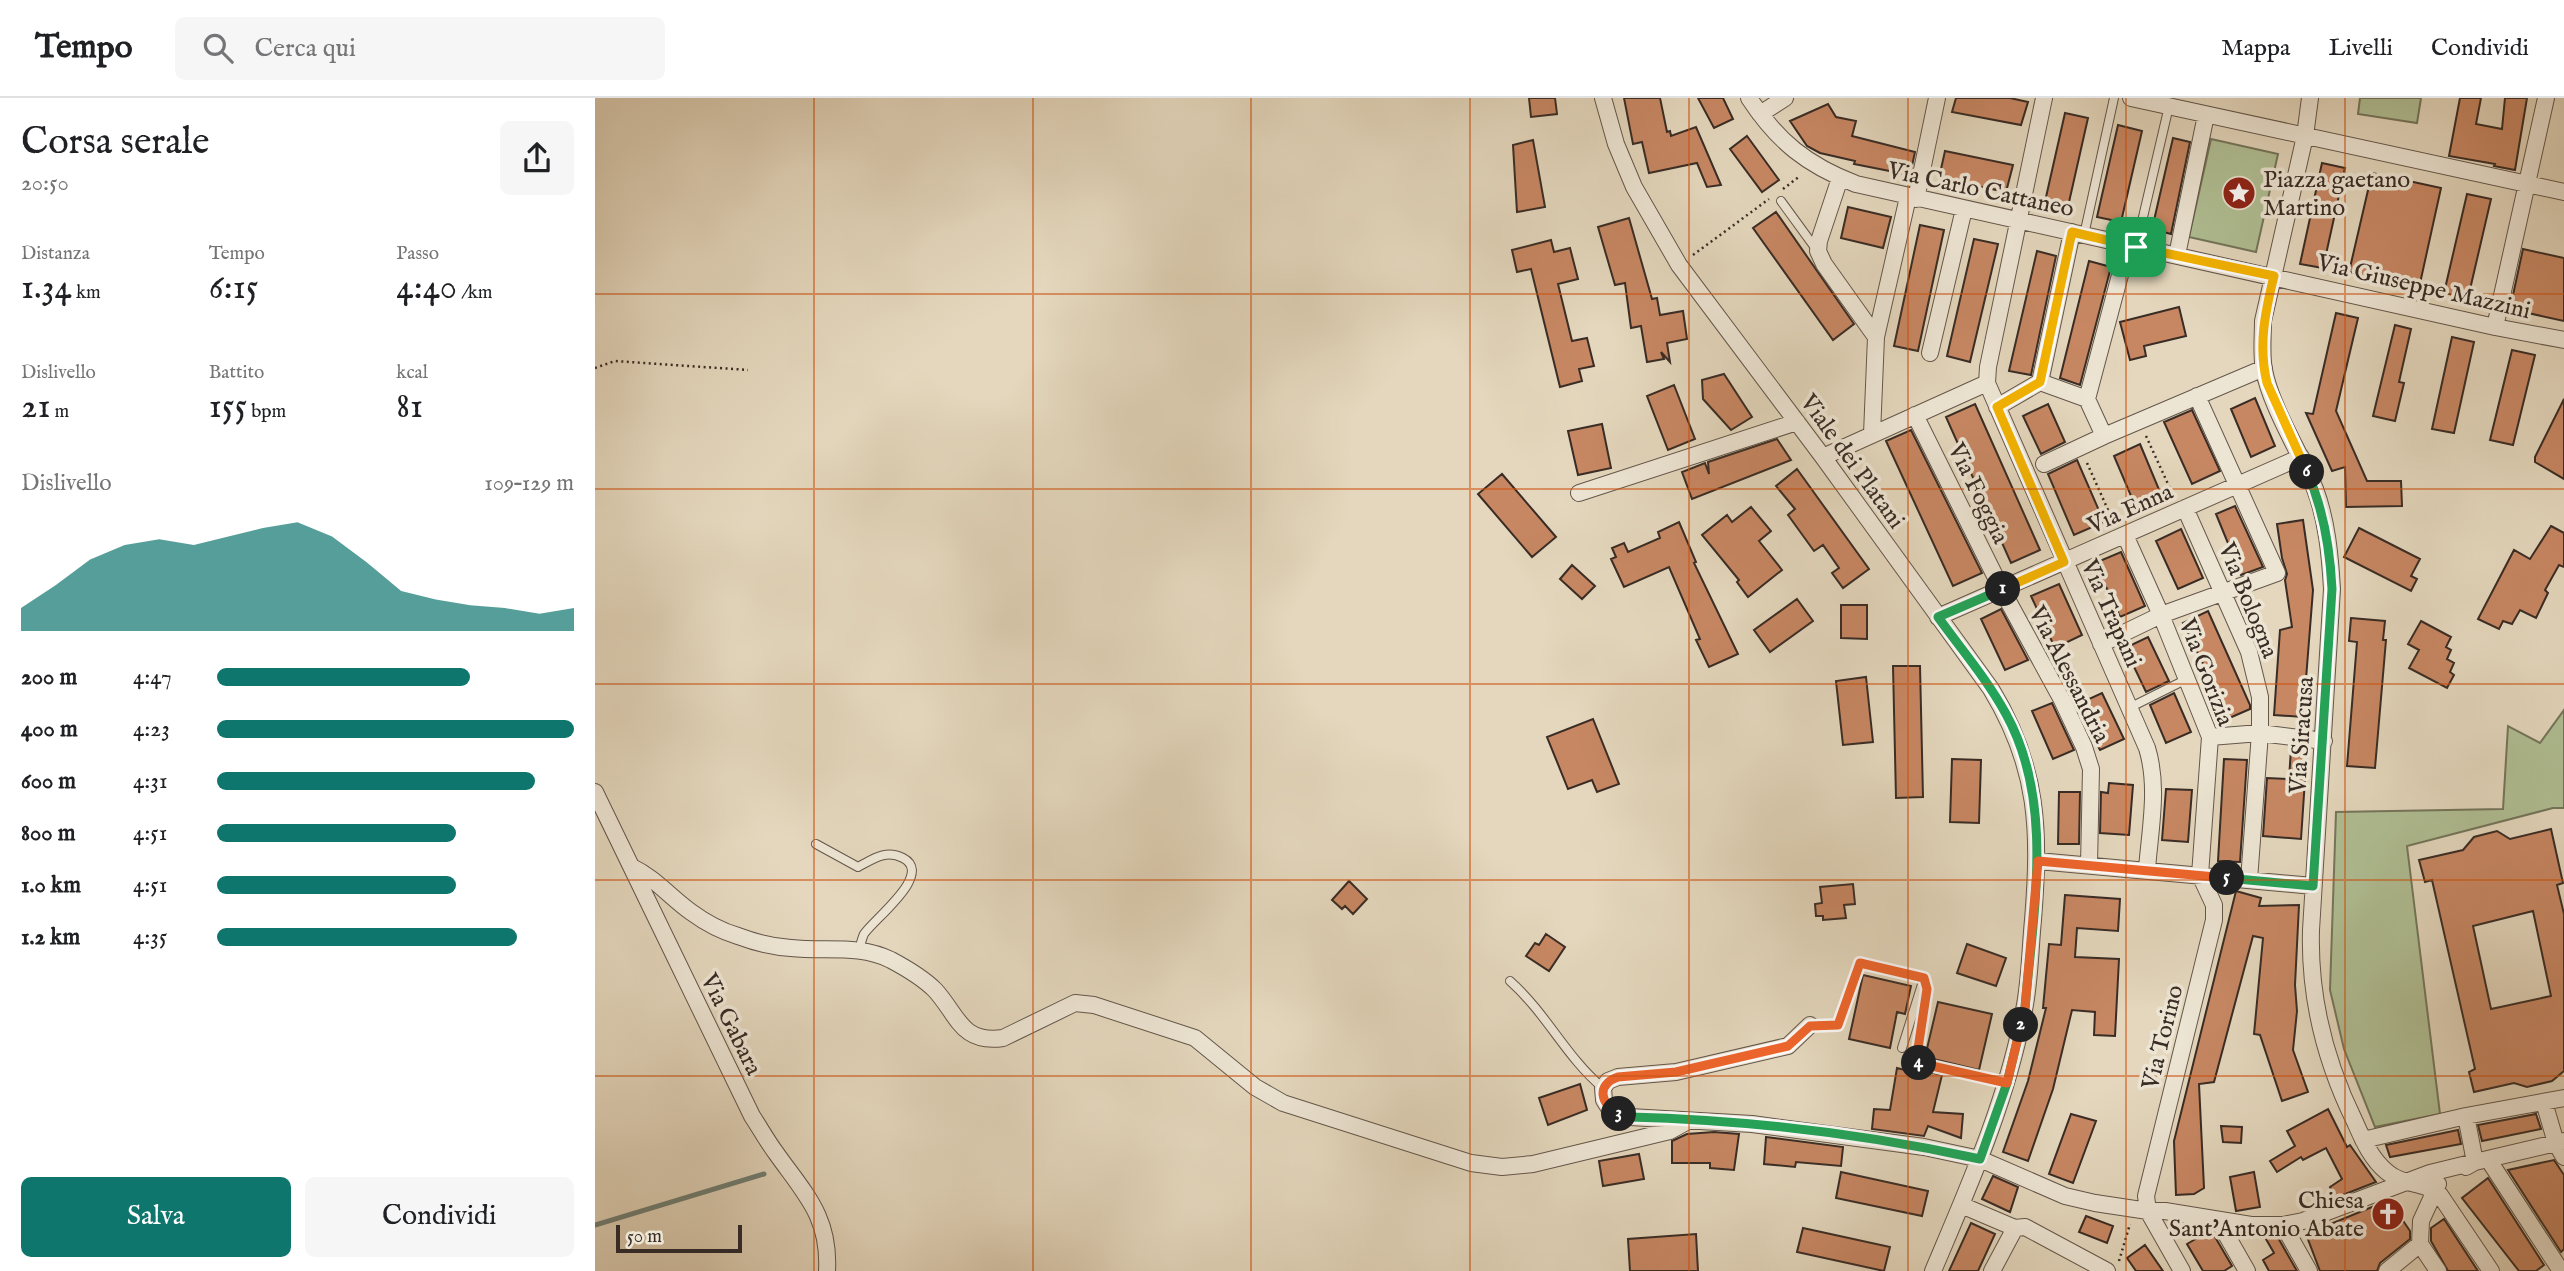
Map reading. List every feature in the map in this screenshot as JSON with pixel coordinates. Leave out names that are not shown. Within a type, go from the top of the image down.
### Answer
[{"type":"street","name":"Viale dei Platani","points":[[1603,98],[1616,144],[1634,187],[1679,265],[1823,457],[1991,690],[2007,716],[2020,747],[2033,799],[2038,861],[2025,1008],[2007,1083],[1980,1159],[1933,1271]]},
{"type":"street","name":"Via Carlo Cattaneo","points":[[1749,98],[1783,142],[1812,164],[1856,184],[2274,276]]},
{"type":"street","points":[[1760,114],[1785,98]]},
{"type":"street","points":[[1872,434],[1875,337],[1937,98]]},
{"type":"street","points":[[1823,457],[1987,383],[1988,367],[2044,98]]},
{"type":"street","points":[[2131,98],[2564,192]]},
{"type":"street","name":"Via Siracusa","points":[[2309,98],[2305,136],[2263,321],[2267,383],[2315,490],[2325,521],[2330,552],[2332,589],[2310,963],[2314,1001],[2330,1064],[2363,1140],[2377,1163],[2405,1183]]},
{"type":"street","points":[[2495,327],[2546,98]]},
{"type":"street","points":[[2177,255],[2206,115]]},
{"type":"street","points":[[1840,178],[1821,233],[1818,251],[1824,264],[1875,337]]},
{"type":"street","points":[[1930,353],[1964,209]]},
{"type":"street","points":[[1997,407],[2040,382],[2078,234]]},
{"type":"street","points":[[2104,436],[2087,399],[2132,246]]},
{"type":"street","name":"Via Giuseppe Mazzini","points":[[2274,276],[2495,327],[2564,340]]},
{"type":"street","points":[[2044,464],[2264,368]]},
{"type":"street","points":[[2040,382],[2087,399]]},
{"type":"street","name":"Via Trapani","points":[[1987,383],[2153,766],[2154,786],[2147,869]]},
{"type":"street","points":[[2101,644],[2161,615],[2277,573],[2197,396]]},
{"type":"street","name":"Via Foggia","points":[[1915,415],[2002,590]]},
{"type":"street","points":[[1579,493],[1797,422]]},
{"type":"street","name":"Via Enna","points":[[1938,617],[2301,457]]},
{"type":"street","name":"Via Bologna","points":[[2185,508],[2249,652],[2260,696],[2260,733],[2249,880]]},
{"type":"street","name":"Via Gorizia","points":[[2125,535],[2161,615],[2210,737],[2200,875]]},
{"type":"street","name":"Via Alessandria","points":[[2002,590],[2062,701],[2084,747],[2091,769],[2089,865]]},
{"type":"street","points":[[2210,737],[2260,733],[2324,741]]},
{"type":"street","name":"Via Gabara","points":[[595,792],[752,1116],[776,1153],[801,1184],[821,1220],[828,1255],[827,1271]]},
{"type":"street","points":[[2038,861],[2313,886]]},
{"type":"street","points":[[632,867],[649,875],[690,911],[712,926],[741,937],[790,948],[859,949],[889,959],[927,982],[961,1027],[977,1037],[991,1040],[1003,1038],[1075,1003],[1094,1005],[1195,1038],[1255,1087],[1283,1103],[1471,1163],[1502,1167],[1533,1164],[1669,1131],[1688,1121]]},
{"type":"street","name":"Via Torino","points":[[2140,1210],[2146,1196],[2214,920],[2214,905],[2200,875]]},
{"type":"street","points":[[1810,1026],[1788,1046],[1676,1072],[1608,1080],[1604,1088],[1604,1100],[1617,1114],[1630,1117],[1752,1124],[1924,1147],[1980,1159],[2065,1196],[2140,1210],[2165,1211],[2219,1222],[2251,1225],[2283,1225],[2329,1213],[2405,1183],[2433,1184],[2482,1161],[2561,1147],[2544,1102]]},
{"type":"street","points":[[2363,1140],[2466,1116],[2564,1098]]},
{"type":"street","points":[[2466,1116],[2482,1161],[2559,1270]]},
{"type":"street","points":[[2433,1184],[2421,1221],[2420,1244],[2438,1271]]},
{"type":"street","points":[[2433,1184],[2491,1271]]},
{"type":"street","points":[[1961,1205],[2015,1228],[2025,1227],[2101,1269]]},
{"type":"street","points":[[2140,1210],[2182,1271]]},
{"type":"street","points":[[2219,1222],[2246,1271]]},
{"type":"street","points":[[2283,1225],[2309,1271]]},
{"type":"street","points":[[1992,1271],[2015,1228]]},
{"type":"street","points":[[2396,1269],[2420,1244]]},
{"type":"lane","points":[[2078,234],[2114,98]]},
{"type":"lane","points":[[2132,246],[2168,106]]},
{"type":"lane","points":[[1781,201],[1818,251]]},
{"type":"lane","points":[[2129,708],[2187,679]]},
{"type":"lane","points":[[816,844],[858,867],[881,854],[892,854],[910,862],[914,870],[905,889],[863,936],[859,949]]},
{"type":"lane","points":[[1810,1026],[1838,1025],[1860,963],[1924,978]]},
{"type":"lane","points":[[1924,978],[1927,989],[1916,1062],[2007,1083]]},
{"type":"lane","points":[[1902,1048],[1924,978]]},
{"type":"lane","points":[[1510,981],[1532,1001],[1585,1073],[1604,1088]]},
{"type":"path","points":[[1679,265],[1798,178],[1812,164]]},
{"type":"path","points":[[595,368],[623,361],[748,370]]},
{"type":"path","points":[[2139,421],[2173,495]]},
{"type":"path","points":[[2080,447],[2114,522]]},
{"type":"path","points":[[2121,1256],[2140,1210]]},
{"type":"green space","points":[[2360,98],[2421,98],[2417,123],[2358,114]]},
{"type":"green space","name":"Piazza gaetano Martino","points":[[2211,139],[2278,154],[2256,252],[2189,237]]},
{"type":"green space","points":[[2564,710],[2564,808],[2553,808],[2407,846],[2440,1114],[2375,1127],[2344,1049],[2330,990],[2336,812],[2503,809],[2508,726],[2540,743]]},
{"type":"building","points":[[1529,98],[1555,98],[1557,114],[1531,117]]},
{"type":"building","points":[[1624,98],[1660,98],[1667,132],[1670,131],[1671,136],[1696,127],[1721,185],[1707,187],[1697,163],[1649,173],[1642,142],[1633,144]]},
{"type":"building","points":[[1698,98],[1723,98],[1733,119],[1714,128]]},
{"type":"building","points":[[1956,98],[2010,98],[2028,102],[2021,125],[1952,112]]},
{"type":"building","points":[[2460,98],[2481,98],[2476,124],[2502,129],[2505,98],[2527,98],[2515,170],[2449,156]]},
{"type":"building","points":[[1828,104],[1836,117],[1856,121],[1852,136],[1915,152],[1910,175],[1854,164],[1855,161],[1820,153],[1807,146],[1790,121]]},
{"type":"building","points":[[2065,113],[2088,118],[2067,211],[2044,206]]},
{"type":"building","points":[[2118,125],[2142,131],[2121,222],[2097,217]]},
{"type":"building","points":[[1747,136],[1779,180],[1762,192],[1730,149]]},
{"type":"building","points":[[2173,138],[2190,142],[2171,234],[2152,229]]},
{"type":"building","points":[[1533,140],[1545,207],[1517,212],[1513,145]]},
{"type":"building","points":[[1945,151],[2013,165],[2006,192],[1939,178]]},
{"type":"building","points":[[2322,163],[2345,168],[2323,268],[2300,264]]},
{"type":"building","points":[[2372,173],[2441,188],[2419,288],[2349,272]]},
{"type":"building","points":[[2467,194],[2491,199],[2468,298],[2444,293]]},
{"type":"building","points":[[1848,207],[1891,217],[1883,248],[1841,238]]},
{"type":"building","points":[[1776,212],[1854,324],[1833,340],[1753,228]]},
{"type":"building","points":[[1629,218],[1652,299],[1657,298],[1660,315],[1683,311],[1687,339],[1667,343],[1670,362],[1661,352],[1664,359],[1647,362],[1641,326],[1631,328],[1625,283],[1615,285],[1598,227]]},
{"type":"building","points":[[1920,225],[1944,230],[1918,351],[1894,346]]},
{"type":"building","points":[[1974,239],[1998,244],[1970,362],[1947,356]]},
{"type":"building","points":[[1551,240],[1554,252],[1570,248],[1578,279],[1558,284],[1572,341],[1587,338],[1594,366],[1579,369],[1582,381],[1560,387],[1531,269],[1517,272],[1512,250]]},
{"type":"building","points":[[2523,249],[2564,258],[2564,321],[2510,309]]},
{"type":"building","points":[[2037,251],[2056,256],[2031,375],[2009,371]]},
{"type":"building","points":[[2089,261],[2111,267],[2080,385],[2060,378]]},
{"type":"building","points":[[2179,307],[2186,336],[2144,346],[2146,356],[2130,360],[2120,322]]},
{"type":"building","points":[[2336,313],[2358,318],[2336,411],[2367,481],[2401,481],[2402,506],[2346,507],[2345,467],[2332,471],[2306,413],[2313,414]]},
{"type":"building","points":[[2395,325],[2411,329],[2399,382],[2404,383],[2395,421],[2373,416]]},
{"type":"building","points":[[2452,337],[2474,342],[2454,433],[2432,429]]},
{"type":"building","points":[[2512,350],[2535,355],[2513,445],[2490,440]]},
{"type":"building","points":[[1724,374],[1752,417],[1731,430],[1703,399],[1702,380]]},
{"type":"building","points":[[1674,385],[1695,439],[1668,450],[1647,396]]},
{"type":"building","points":[[2255,398],[2275,446],[2251,457],[2231,409]]},
{"type":"building","points":[[2564,399],[2564,479],[2535,462],[2535,457]]},
{"type":"building","points":[[1975,404],[2040,550],[2011,563],[1946,417]]},
{"type":"building","points":[[2048,404],[2065,442],[2041,454],[2023,416]]},
{"type":"building","points":[[2192,410],[2220,471],[2192,484],[2164,422]]},
{"type":"building","points":[[1602,424],[1611,468],[1578,475],[1568,431]]},
{"type":"building","points":[[1911,430],[1982,573],[1953,586],[1886,441]]},
{"type":"building","points":[[1777,439],[1791,460],[1692,499],[1682,472],[1705,463],[1709,474],[1708,462]]},
{"type":"building","points":[[2140,444],[2160,492],[2134,503],[2114,456]]},
{"type":"building","points":[[2077,460],[2104,522],[2074,535],[2048,474]]},
{"type":"building","points":[[1797,469],[1869,569],[1843,588],[1832,573],[1839,568],[1823,545],[1814,551],[1788,515],[1795,509],[1776,486]]},
{"type":"building","points":[[1502,474],[1556,537],[1532,557],[1478,494]]},
{"type":"building","points":[[2235,506],[2263,567],[2241,575],[2216,514]]},
{"type":"building","points":[[1751,507],[1771,531],[1759,541],[1782,570],[1748,597],[1737,582],[1739,580],[1702,535],[1727,515],[1732,522]]},
{"type":"building","points":[[2303,520],[2313,590],[2303,717],[2274,715],[2280,630],[2292,627],[2285,580],[2287,574],[2277,524]]},
{"type":"building","points":[[1679,522],[1696,562],[1694,563],[1738,654],[1709,667],[1669,567],[1624,587],[1611,559],[1616,557],[1612,548],[1624,543],[1628,552],[1660,538],[1658,532]]},
{"type":"building","points":[[2551,526],[2564,533],[2564,567],[2559,565],[2545,590],[2548,593],[2536,618],[2520,610],[2512,624],[2503,621],[2499,629],[2478,619],[2514,550],[2530,559]]},
{"type":"building","points":[[2359,528],[2420,559],[2411,576],[2417,579],[2411,591],[2344,557]]},
{"type":"building","points":[[2181,529],[2203,578],[2178,589],[2156,541]]},
{"type":"building","points":[[2121,552],[2145,606],[2120,617],[2095,563]]},
{"type":"building","points":[[1572,565],[1595,586],[1582,599],[1560,579]]},
{"type":"building","points":[[2059,584],[2082,635],[2055,648],[2031,596]]},
{"type":"building","points":[[1797,599],[1813,621],[1770,652],[1754,630]]},
{"type":"building","points":[[1841,605],[1867,605],[1867,639],[1841,638]]},
{"type":"building","points":[[2001,609],[2028,660],[2005,670],[1981,619]]},
{"type":"building","points":[[2208,611],[2250,705],[2250,709],[2225,720],[2205,677],[2209,676],[2183,623]]},
{"type":"building","points":[[2351,618],[2385,621],[2383,640],[2386,640],[2375,768],[2347,766],[2357,642],[2349,641]]},
{"type":"building","points":[[2421,621],[2451,637],[2446,647],[2451,650],[2447,659],[2454,663],[2450,672],[2454,675],[2447,688],[2409,668],[2419,650],[2408,644]]},
{"type":"building","points":[[2148,637],[2169,681],[2146,692],[2125,648]]},
{"type":"building","points":[[1893,666],[1920,666],[1923,797],[1896,798]]},
{"type":"building","points":[[1866,677],[1873,742],[1843,745],[1836,681]]},
{"type":"building","points":[[2102,693],[2124,739],[2100,750],[2076,705]]},
{"type":"building","points":[[2174,693],[2191,732],[2166,743],[2150,705]]},
{"type":"building","points":[[2052,703],[2074,750],[2053,759],[2032,711]]},
{"type":"building","points":[[1593,719],[1619,784],[1597,792],[1592,780],[1568,789],[1547,737]]},
{"type":"building","points":[[2291,749],[2307,750],[2301,839],[2263,836],[2267,778],[2289,779]]},
{"type":"building","points":[[1952,759],[1981,760],[1979,823],[1950,822]]},
{"type":"building","points":[[2224,759],[2247,760],[2240,862],[2218,861]]},
{"type":"building","points":[[2109,783],[2133,785],[2129,835],[2100,833],[2101,792],[2108,793]]},
{"type":"building","points":[[2166,789],[2192,790],[2188,842],[2162,840]]},
{"type":"building","points":[[2059,792],[2080,792],[2079,844],[2058,844]]},
{"type":"building","points":[[2551,829],[2563,883],[2557,885],[2564,914],[2564,1071],[2552,1081],[2527,1087],[2514,1083],[2474,1092],[2469,1072],[2475,1069],[2432,880],[2425,882],[2419,860],[2463,850],[2474,837],[2497,831],[2510,839]],"holes":[[[2533,911],[2551,996],[2491,1009],[2473,926]]]},
{"type":"building","points":[[1349,881],[1367,899],[1353,914],[1345,906],[1342,909],[1332,900]]},
{"type":"building","points":[[1853,884],[1855,904],[1844,905],[1846,918],[1823,920],[1823,916],[1816,916],[1815,904],[1822,903],[1820,887]]},
{"type":"building","points":[[2236,891],[2261,898],[2259,906],[2299,905],[2295,985],[2297,1011],[2293,1050],[2308,1092],[2282,1101],[2260,1035],[2254,1034],[2263,938],[2253,936],[2214,1082],[2199,1084],[2204,1188],[2194,1194],[2176,1195],[2174,1141]]},
{"type":"building","points":[[2065,895],[2120,899],[2118,931],[2077,928],[2075,957],[2119,959],[2115,1036],[2094,1035],[2095,1012],[2072,1010],[2053,1089],[2028,1161],[2003,1152],[2028,1081],[2046,1008],[2043,1008],[2049,944],[2061,945]]},
{"type":"building","points":[[1546,934],[1565,947],[1549,971],[1526,956],[1535,943],[1539,945]]},
{"type":"building","points":[[1967,944],[2006,958],[1996,986],[1957,973]]},
{"type":"building","points":[[1863,975],[1911,986],[1905,1014],[1897,1012],[1890,1048],[1849,1039]]},
{"type":"building","points":[[1938,1002],[1992,1014],[1979,1070],[1925,1057]]},
{"type":"building","points":[[1897,1068],[1921,1074],[1922,1070],[1942,1075],[1933,1112],[1963,1114],[1961,1138],[1928,1126],[1924,1136],[1872,1129],[1874,1109],[1890,1110]]},
{"type":"building","points":[[1580,1084],[1587,1110],[1548,1125],[1539,1098]]},
{"type":"building","points":[[2328,1109],[2347,1147],[2350,1145],[2376,1182],[2335,1198],[2330,1187],[2342,1179],[2326,1148],[2303,1160],[2301,1157],[2277,1172],[2270,1161],[2295,1146],[2287,1131]]},
{"type":"building","points":[[2071,1114],[2096,1121],[2073,1183],[2049,1174]]},
{"type":"building","points":[[2536,1114],[2541,1129],[2482,1141],[2478,1125]]},
{"type":"building","points":[[2221,1126],[2242,1127],[2241,1143],[2223,1142]]},
{"type":"building","points":[[2458,1130],[2461,1144],[2390,1157],[2386,1145]]},
{"type":"building","points":[[1687,1134],[1739,1134],[1734,1170],[1710,1168],[1710,1163],[1672,1163],[1672,1141]]},
{"type":"building","points":[[1766,1137],[1843,1147],[1841,1166],[1796,1162],[1795,1167],[1764,1164]]},
{"type":"building","points":[[1639,1154],[1644,1179],[1603,1186],[1599,1161]]},
{"type":"building","points":[[2554,1160],[2564,1175],[2564,1249],[2561,1252],[2508,1170]]},
{"type":"building","points":[[1841,1172],[1928,1191],[1922,1216],[1836,1198]]},
{"type":"building","points":[[2254,1172],[2260,1207],[2236,1211],[2230,1177]]},
{"type":"building","points":[[1993,1176],[2018,1187],[2010,1212],[1982,1199]]},
{"type":"building","points":[[2488,1178],[2544,1265],[2536,1271],[2519,1271],[2462,1198]]},
{"type":"building","points":[[2389,1200],[2410,1231],[2410,1239],[2380,1263],[2377,1271],[2320,1271],[2306,1234]]},
{"type":"building","points":[[2086,1216],[2113,1226],[2107,1243],[2079,1232]]},
{"type":"building","points":[[2444,1219],[2478,1271],[2448,1271],[2431,1241],[2431,1228]]},
{"type":"building","points":[[1971,1223],[1995,1234],[1978,1271],[1949,1271]]},
{"type":"building","points":[[1803,1228],[1890,1247],[1884,1271],[1797,1252]]},
{"type":"building","points":[[2211,1230],[2232,1266],[2224,1271],[2203,1271],[2187,1244]]},
{"type":"building","points":[[1696,1234],[1698,1271],[1630,1271],[1628,1239]]},
{"type":"building","points":[[2277,1236],[2297,1271],[2269,1271],[2263,1260],[2274,1253],[2266,1239]]},
{"type":"building","points":[[2145,1245],[2163,1271],[2136,1271],[2127,1258]]},
{"type":"waterway","points":[[595,1225],[764,1174]]},
{"type":"place","name":"Piazza gaetano Martino","points":[[2239,193]]},
{"type":"place","name":"Chiesa Sant'Antonio Abate","points":[[2388,1214]]},
{"type":"route","points":[[2136,247],[2072,232],[2040,382],[1997,407],[2064,562],[1938,617],[2007,716],[2024,757],[2033,799],[2038,861],[2025,1008],[2007,1083],[1980,1159],[1924,1147],[1800,1129],[1617,1114],[1604,1100],[1604,1088],[1608,1080],[1676,1072],[1721,1063],[1788,1046],[1810,1026],[1838,1025],[1860,963],[1924,978],[1927,989],[1916,1062],[2007,1083],[2025,1008],[2031,934],[2038,861],[2313,886],[2332,589],[2330,552],[2325,521],[2315,490],[2267,383],[2263,321],[2274,276],[2136,247]]}]
